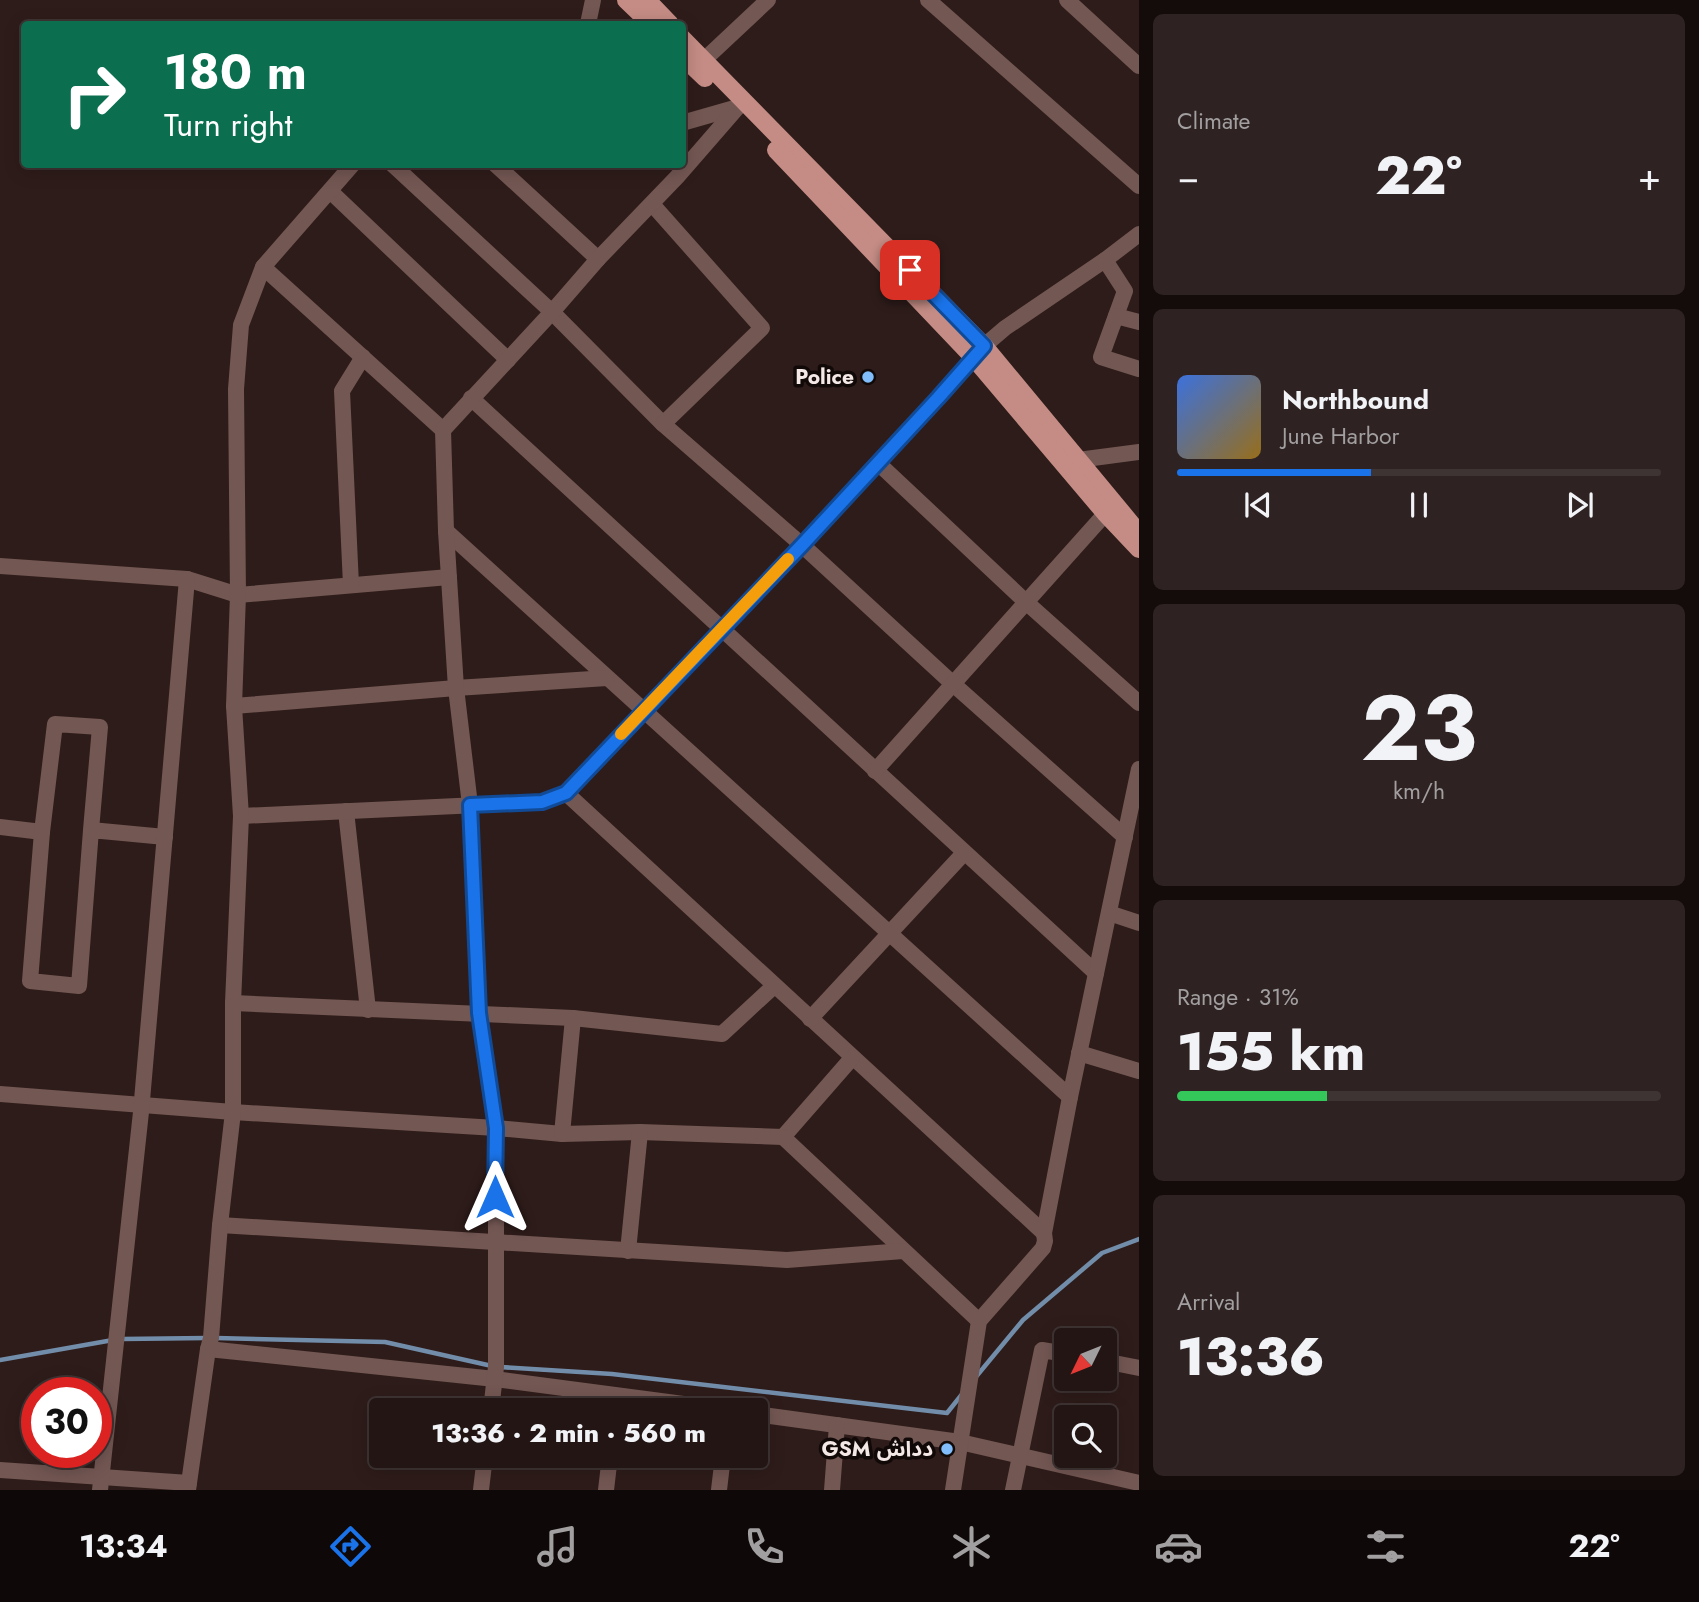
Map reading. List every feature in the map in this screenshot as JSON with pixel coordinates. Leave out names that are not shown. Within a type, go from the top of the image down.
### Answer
[{"type":"main road","points":[[626,0],[648,21]]},
{"type":"main road","points":[[647,0],[667,21]]},
{"type":"main road","points":[[686,43],[700,65],[741,104],[978,351],[1078,460],[1139,549]]},
{"type":"main road","points":[[686,58],[700,65]]},
{"type":"main road","points":[[978,351],[1110,508],[1139,533]]},
{"type":"street","points":[[589,21],[593,0]]},
{"type":"street","points":[[700,65],[768,0]]},
{"type":"street","points":[[928,0],[1139,186]]},
{"type":"street","points":[[1067,0],[1139,66]]},
{"type":"street","points":[[686,122],[741,104]]},
{"type":"street","points":[[686,166],[741,104]]},
{"type":"street","points":[[0,1470],[101,1483],[189,1487],[211,1338],[233,1112],[233,1003],[241,816],[234,706],[238,595],[236,390],[241,324],[263,267],[350,168]]},
{"type":"street","points":[[396,168],[552,312],[663,424],[802,545],[1125,837]]},
{"type":"street","points":[[499,168],[598,259]]},
{"type":"street","points":[[493,1398],[495,1379],[496,1128],[479,1013],[470,805],[456,688],[443,430],[684,168]]},
{"type":"street","points":[[330,191],[508,359]]},
{"type":"street","points":[[652,204],[762,328],[663,424]]},
{"type":"street","points":[[241,816],[542,802],[566,793],[802,545],[978,351],[1005,328],[1139,234]]},
{"type":"street","points":[[1105,260],[1125,291],[1101,358],[1139,369]]},
{"type":"street","points":[[263,267],[443,430]]},
{"type":"street","points":[[1116,316],[1139,322]]},
{"type":"street","points":[[351,585],[342,391],[363,357]]},
{"type":"street","points":[[471,398],[1096,973]]},
{"type":"street","points":[[1078,460],[1139,452]]},
{"type":"street","points":[[878,463],[1027,603],[1139,703]]},
{"type":"street","points":[[875,771],[1110,508]]},
{"type":"street","points":[[446,531],[1070,1097]]},
{"type":"street","points":[[0,566],[187,579],[238,595],[449,577]]},
{"type":"street","points":[[101,1483],[142,1105],[187,579]]},
{"type":"street","points":[[234,706],[607,678]]},
{"type":"street","points":[[55,724],[100,727],[90,830],[79,986],[30,981],[42,832],[55,724]]},
{"type":"street","points":[[953,1490],[979,1321],[1043,1248],[1045,1241],[1044,1233],[1070,1097],[1139,769]]},
{"type":"street","points":[[566,793],[1044,1233]]},
{"type":"street","points":[[346,811],[368,1010]]},
{"type":"street","points":[[0,827],[42,832]]},
{"type":"street","points":[[90,830],[165,837]]},
{"type":"street","points":[[810,1019],[964,853]]},
{"type":"street","points":[[1109,913],[1139,923]]},
{"type":"street","points":[[233,1003],[573,1018],[722,1034],[774,986]]},
{"type":"street","points":[[562,1134],[573,1018]]},
{"type":"street","points":[[1079,1053],[1139,1071]]},
{"type":"street","points":[[783,1137],[852,1058]]},
{"type":"street","points":[[0,1094],[562,1134],[640,1132],[783,1137],[979,1321]]},
{"type":"street","points":[[628,1251],[640,1132]]},
{"type":"street","points":[[220,1225],[787,1260],[903,1251]]},
{"type":"street","points":[[208,1349],[495,1379],[592,1398]]},
{"type":"street","points":[[1013,1490],[1042,1350],[1054,1352]]},
{"type":"street","points":[[1117,1364],[1139,1368]]},
{"type":"street","points":[[768,1416],[960,1442],[1139,1483]]},
{"type":"street","points":[[832,1490],[837,1425]]},
{"type":"street","points":[[481,1490],[484,1468]]},
{"type":"street","points":[[606,1490],[609,1468]]},
{"type":"street","points":[[719,1490],[722,1468]]},
{"type":"waterway","points":[[975,1378],[1023,1320],[1102,1253],[1139,1239]]},
{"type":"waterway","points":[[122,1339],[207,1338]]},
{"type":"waterway","points":[[216,1338],[385,1342],[492,1366]]},
{"type":"waterway","points":[[0,1360],[113,1340]]},
{"type":"waterway","points":[[500,1367],[612,1374],[947,1413],[963,1393]]},
{"type":"slow traffic","points":[[621,734],[788,559]]},
{"type":"place","name":"Police","points":[[868,377]]},
{"type":"place","name":"GSM دداش","points":[[947,1449]]},
{"type":"route","points":[[495,1197],[496,1128],[479,1013],[470,805],[542,802],[566,793],[802,545],[984,346],[910,270]]}]
